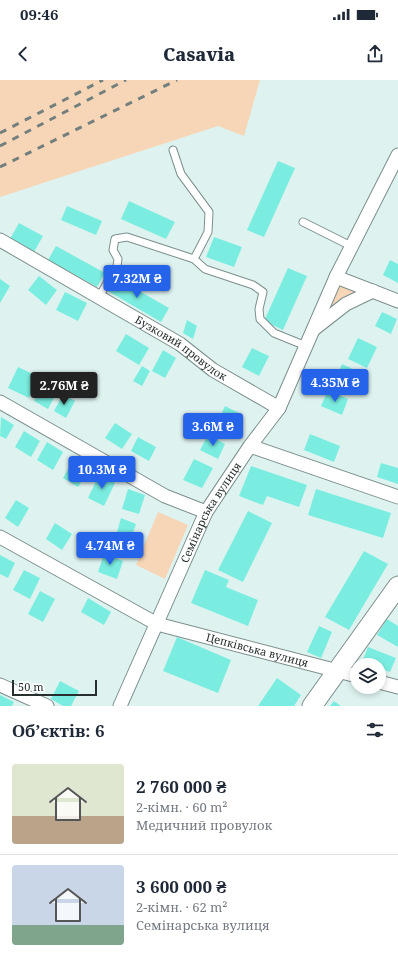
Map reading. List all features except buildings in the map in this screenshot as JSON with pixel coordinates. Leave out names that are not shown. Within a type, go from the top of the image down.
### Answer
[{"type":"street","name":"Семінарська вулиця","points":[[120,706],[206,512],[250,446],[279,408],[336,277],[398,155]]},
{"type":"street","name":"Бузковий провулок","points":[[0,240],[180,344],[212,370],[279,408]]},
{"type":"street","points":[[336,277],[398,301]]},
{"type":"street","points":[[313,330],[346,304],[373,291]]},
{"type":"street","points":[[0,402],[165,496],[206,512]]},
{"type":"street","points":[[250,446],[398,497]]},
{"type":"street","name":"Цепківська вулиця","points":[[0,537],[157,624],[350,674]]},
{"type":"street","points":[[312,706],[398,586]]},
{"type":"street","points":[[386,683],[398,686]]},
{"type":"street","points":[[0,685],[47,706]]},
{"type":"lane","points":[[173,150],[181,174],[209,212],[208,232],[194,259]]},
{"type":"lane","points":[[303,222],[351,246]]},
{"type":"lane","points":[[98,297],[117,266],[118,259],[113,250],[115,239],[127,237],[194,259],[205,269],[252,284],[263,292],[259,309],[260,319],[274,333],[306,346]]},
{"type":"shaded area","points":[[0,80],[260,80],[244,136],[218,126],[0,197]]},
{"type":"shaded area","points":[[336,284],[358,292],[330,309]]},
{"type":"shaded area","points":[[158,512],[188,525],[165,579],[136,565]]},
{"type":"railway","points":[[0,133],[103,80]]},
{"type":"railway","points":[[0,146],[126,80]]},
{"type":"railway","points":[[0,167],[177,80]]}]
